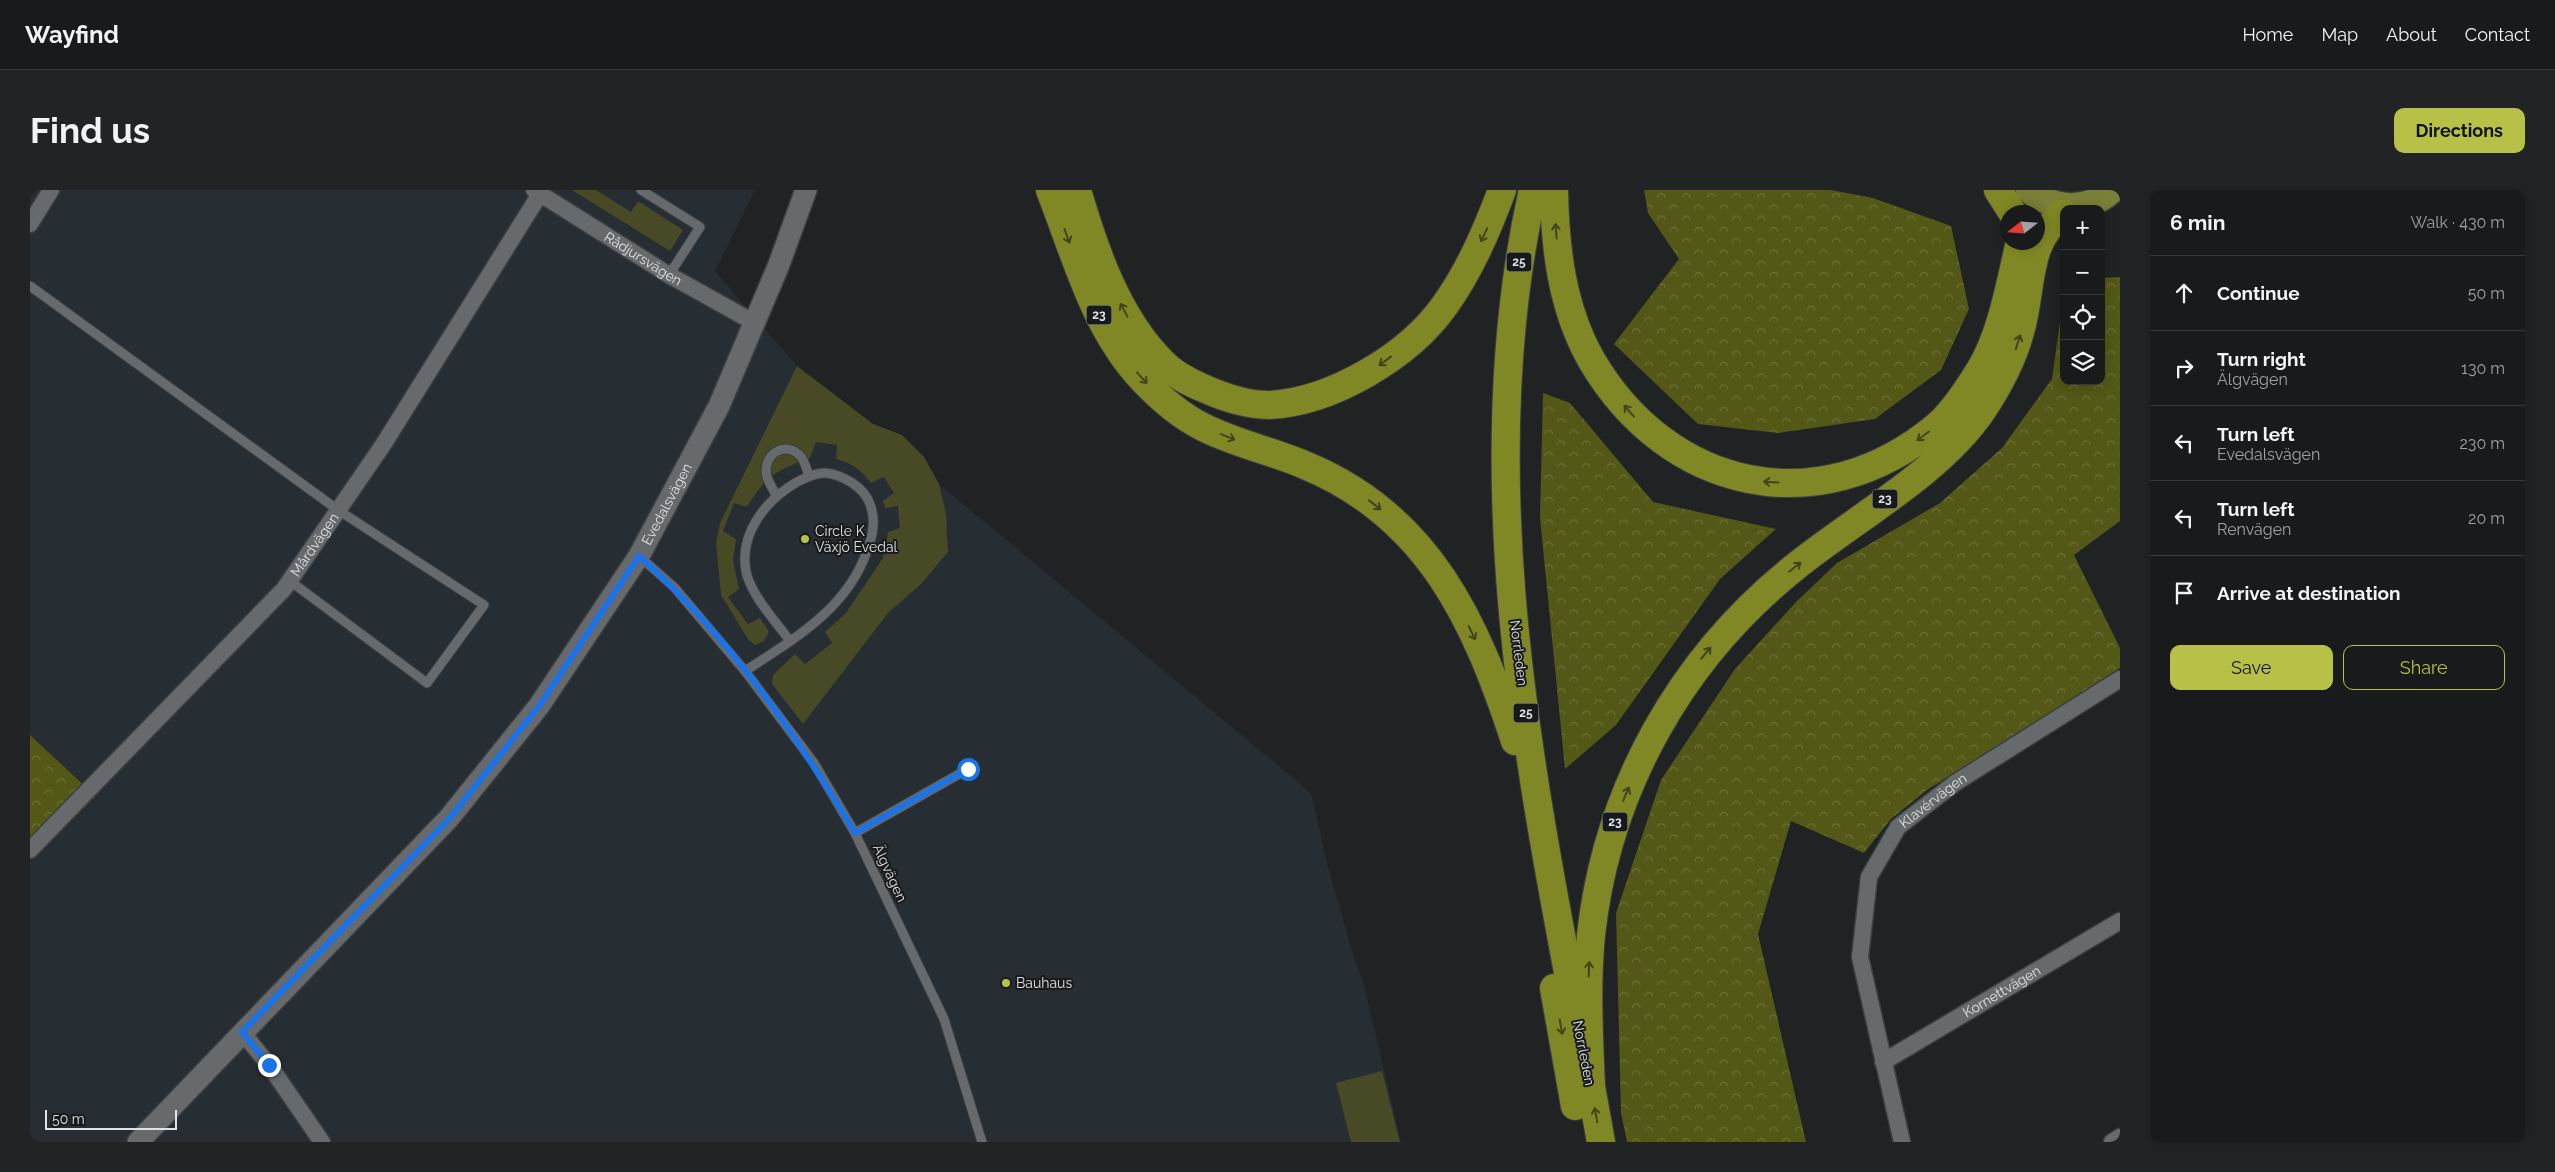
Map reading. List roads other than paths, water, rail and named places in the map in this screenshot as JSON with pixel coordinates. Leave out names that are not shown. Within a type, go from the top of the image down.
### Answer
[{"type":"highway","name":"23","points":[[1050,190],[1094,305],[1108,333],[1126,359],[1156,392],[1203,427],[1334,478],[1362,494],[1416,542],[1460,606],[1497,686],[1515,741]]},
{"type":"highway","points":[[1077,190],[1097,246],[1126,314],[1162,363],[1192,383],[1217,394],[1243,402],[1268,405],[1302,400],[1329,392],[1376,367],[1405,346],[1444,306],[1484,235],[1502,190]]},
{"type":"highway","name":"Norrleden","points":[[1515,190],[1495,334],[1490,409],[1490,492],[1495,564],[1515,741],[1582,1142]]},
{"type":"highway","name":"Norrleden","points":[[1533,190],[1517,276],[1505,410],[1509,563],[1516,632],[1543,829],[1601,1142]]},
{"type":"highway","points":[[1554,190],[1560,271],[1568,307],[1591,358],[1602,377],[1635,418],[1685,456],[1731,476],[1755,481],[1815,482],[1851,473],[1886,460],[1938,425],[1981,368],[1995,336],[2018,250]]},
{"type":"highway","points":[[1998,190],[2008,205]]},
{"type":"highway","points":[[2022,190],[2023,205]]},
{"type":"highway","name":"23","points":[[1591,1088],[1587,1005],[1591,935],[1600,880],[1616,819],[1641,760],[1668,708],[1698,664],[1722,634],[1758,598],[1795,567],[1940,457],[1980,415],[2013,357],[2028,304],[2036,247],[2040,237],[2052,221],[2060,216]]},
{"type":"main road","points":[[2029,190],[2060,207]]},
{"type":"main road","name":"23","points":[[2085,205],[2095,202],[2112,190]]},
{"type":"street","points":[[30,224],[51,190]]},
{"type":"street","name":"Evedalsvägen","points":[[138,1142],[450,818],[539,706],[639,556],[719,406],[778,267],[806,190]]},
{"type":"street","name":"Evedalsvägen","points":[[778,267],[818,190]]},
{"type":"street","name":"Rådjursvägen","points":[[538,191],[669,275],[755,323]]},
{"type":"street","name":"Mårdvägen","points":[[30,850],[290,581],[383,444],[538,191]]},
{"type":"street","name":"Klavérvägen","points":[[1902,1142],[1860,957],[1869,877],[1898,827],[1955,783],[2120,679]]},
{"type":"street","name":"Kornettvägen","points":[[1883,1062],[2120,921]]},
{"type":"street","points":[[242,1032],[274,1072],[322,1142]]},
{"type":"street","points":[[2112,1142],[2120,1137]]},
{"type":"lane","points":[[641,190],[700,227],[669,275]]},
{"type":"lane","points":[[30,286],[338,510],[484,605],[427,683],[290,581]]},
{"type":"lane","points":[[776,495],[766,470],[770,456],[776,450],[789,449],[797,453],[802,458],[809,476]]},
{"type":"lane","points":[[745,671],[790,641],[819,621],[853,581],[862,567],[870,543],[875,518],[870,501],[858,487],[842,478],[824,472],[809,476],[776,495],[749,533],[745,552],[746,572],[757,596],[790,641]]},
{"type":"lane","name":"Älgvägen","points":[[639,556],[674,587],[745,671],[814,763],[855,833],[944,1019],[982,1142]]},
{"type":"lane","points":[[855,833],[968,769]]},
{"type":"place","name":"Circle K Växjö Evedal","points":[[805,539]]},
{"type":"place","name":"Bauhaus","points":[[1006,983]]}]
